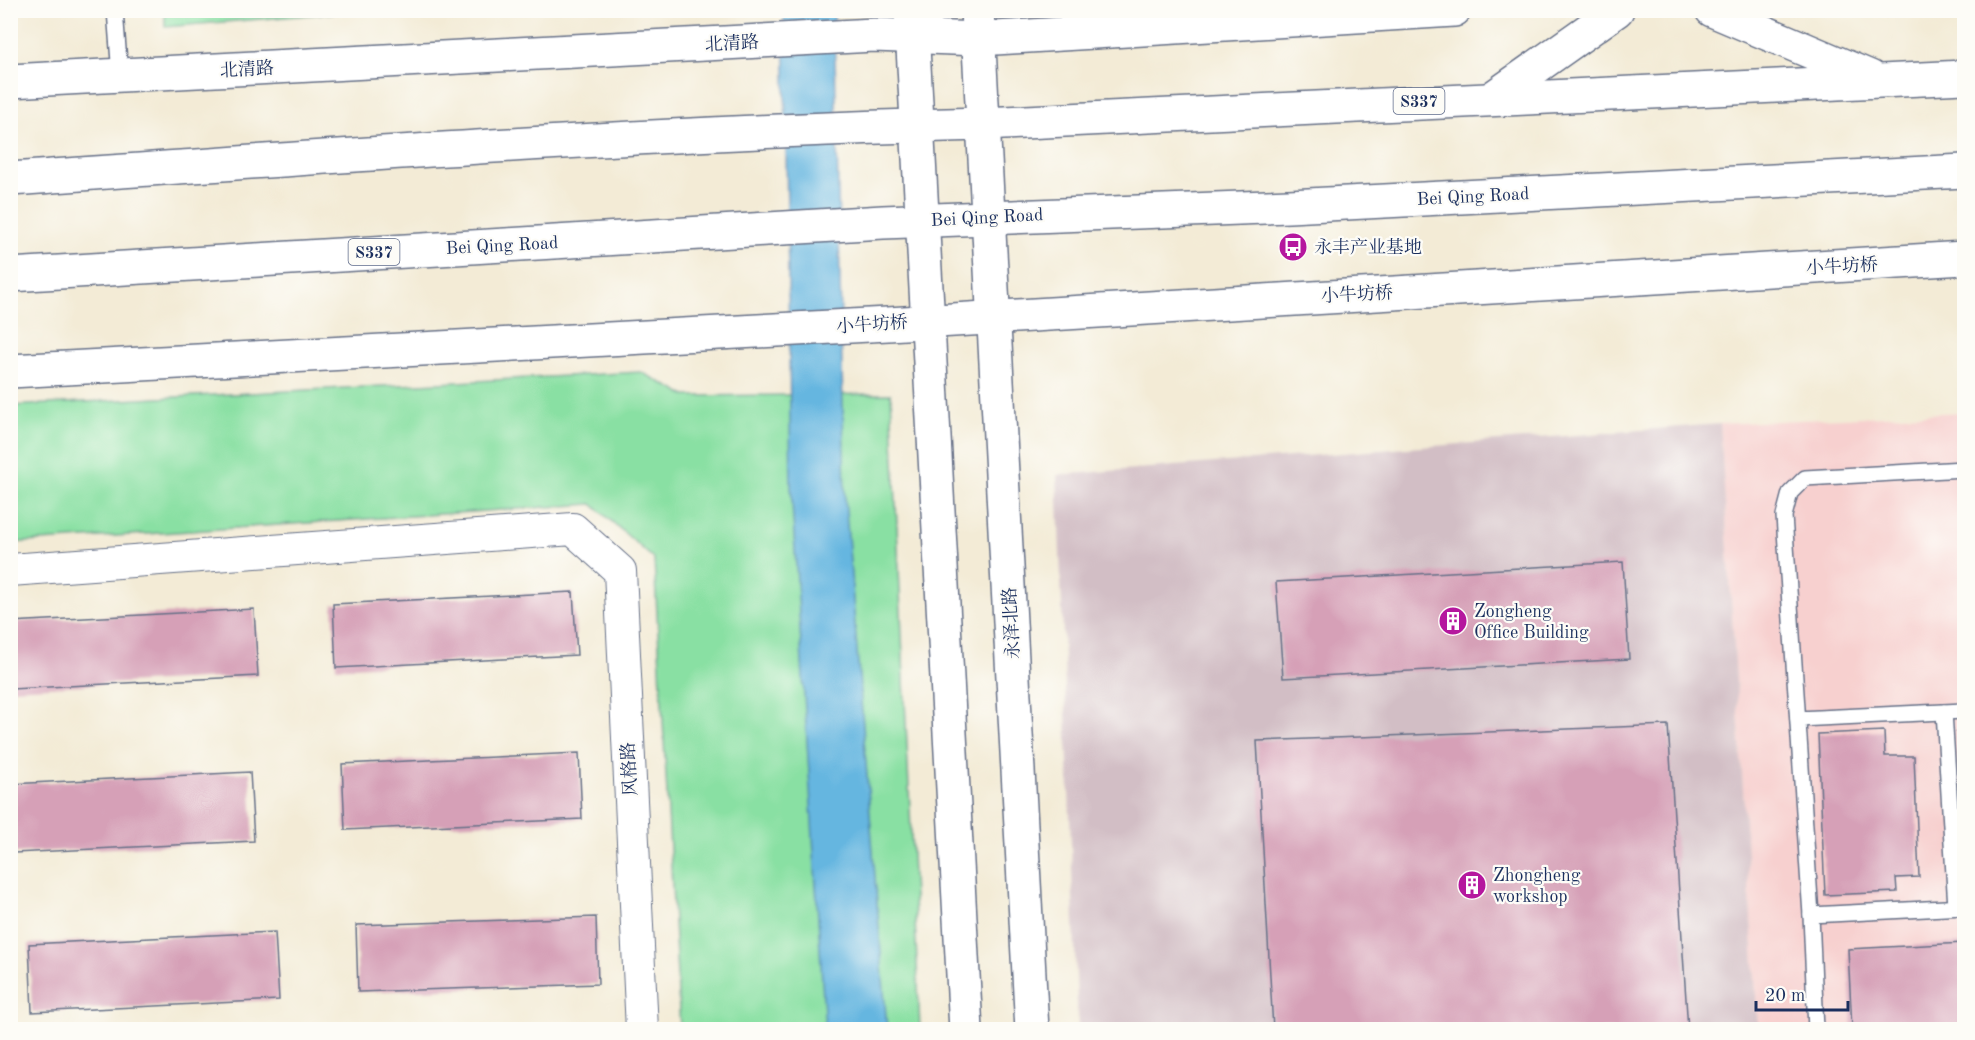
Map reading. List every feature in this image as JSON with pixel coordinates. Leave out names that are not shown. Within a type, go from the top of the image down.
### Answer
[{"type":"main road","name":"北清路","points":[[10,81],[874,35],[912,24],[978,25],[1454,10]]},
{"type":"main road","points":[[1494,97],[1617,10]]},
{"type":"main road","points":[[1712,10],[1877,80]]},
{"type":"main road","points":[[912,24],[922,220],[930,320],[966,1029]]},
{"type":"main road","name":"永泽北路","points":[[978,25],[1032,1029]]},
{"type":"main road","name":"S337","points":[[10,179],[874,126],[983,124],[1494,97],[1965,76]]},
{"type":"main road","name":"Bei Qing Road","points":[[10,275],[990,216],[1289,206],[1965,171]]},
{"type":"main road","name":"小牛坊桥","points":[[10,370],[888,324],[1965,258]]},
{"type":"street","name":"风格路","points":[[10,570],[573,529],[620,571],[642,1029]]},
{"type":"lane","points":[[116,10],[120,75]]},
{"type":"lane","points":[[1816,1029],[1811,915],[1784,516],[1790,494],[1805,478],[1965,469]]},
{"type":"lane","points":[[1798,719],[1965,711]]},
{"type":"lane","points":[[1811,915],[1960,907],[1944,712]]},
{"type":"shaded area","points":[[1964,412],[1964,1029],[1758,1029],[1720,424]]},
{"type":"shaded area","points":[[1720,424],[1758,1029],[1078,1029],[1057,475]]},
{"type":"green space","points":[[165,10],[357,11],[165,27]]},
{"type":"green space","points":[[641,372],[686,396],[891,394],[920,1029],[680,1029],[654,559],[592,504],[11,543],[11,406]]},
{"type":"water","points":[[784,11],[834,11],[845,498],[887,1029],[825,1029],[791,486]]},
{"type":"building","name":"Zongheng Office Building","points":[[1623,562],[1629,659],[1283,678],[1276,582]]},
{"type":"building","points":[[573,592],[577,655],[336,668],[333,604]]},
{"type":"building","points":[[254,609],[258,676],[11,689],[10,622]]},
{"type":"building","name":"Zhongheng workshop","points":[[1668,725],[1688,1030],[1273,1030],[1257,741]]},
{"type":"building","points":[[1884,731],[1885,756],[1914,756],[1919,877],[1896,878],[1897,892],[1825,895],[1818,734]]},
{"type":"building","points":[[579,753],[582,819],[345,830],[342,764]]},
{"type":"building","points":[[250,772],[254,841],[14,853],[10,784]]},
{"type":"building","points":[[596,917],[598,984],[358,992],[356,925]]},
{"type":"building","points":[[275,932],[279,1000],[32,1012],[29,944]]},
{"type":"building","points":[[1964,943],[1964,1030],[1852,1030],[1848,949]]},
{"type":"place","name":"永丰产业基地","points":[[1293,247]]},
{"type":"place","name":"Zongheng Office Building","points":[[1453,621]]},
{"type":"place","name":"Zhongheng workshop","points":[[1472,885]]}]
